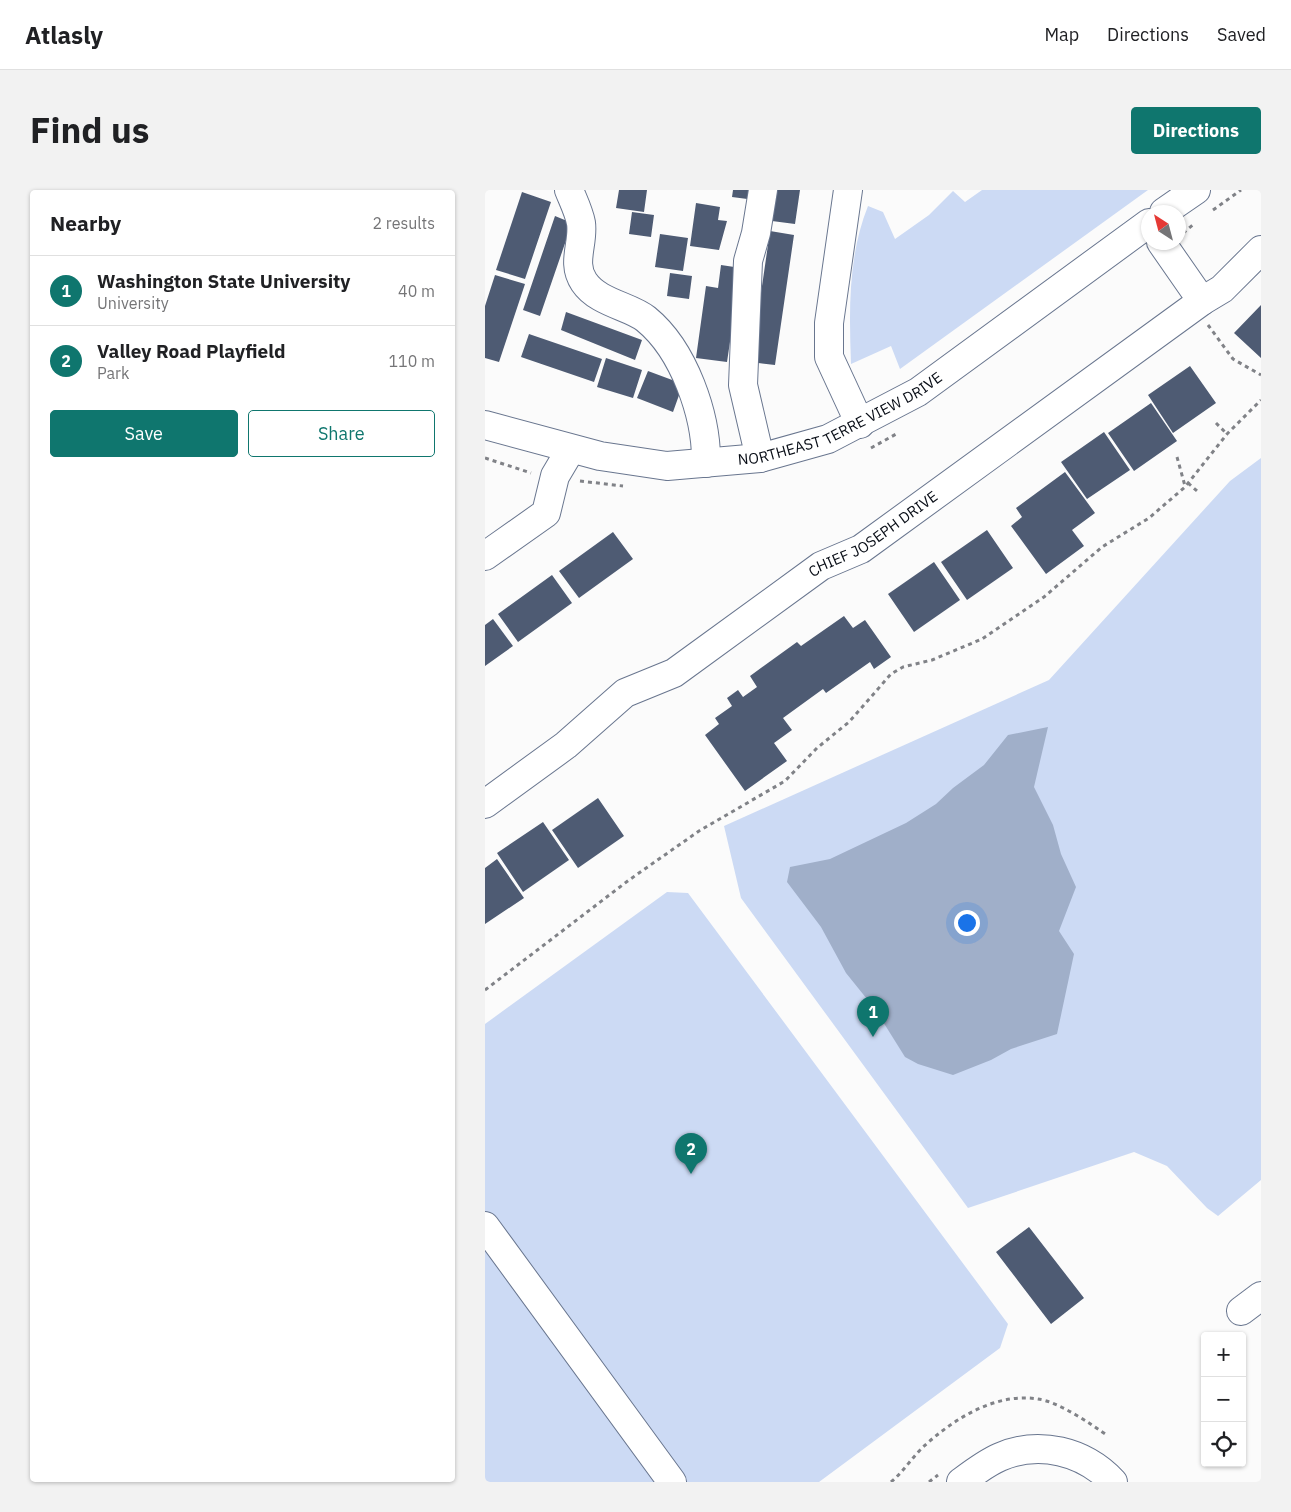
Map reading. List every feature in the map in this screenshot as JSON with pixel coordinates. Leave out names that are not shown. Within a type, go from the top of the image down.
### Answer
[{"type":"main road","points":[[569,190],[581,224],[577,261],[584,283],[611,303],[645,318],[664,339],[681,363],[692,389],[707,439],[706,463]]},
{"type":"main road","points":[[760,458],[743,385],[748,261],[756,233],[763,190]]},
{"type":"main road","points":[[848,190],[829,323],[829,357],[860,424]]},
{"type":"main road","points":[[1174,205],[1196,190]]},
{"type":"main road","name":"NORTHEAST TERRE VIEW DRIVE","points":[[485,425],[600,456],[667,466],[760,458],[828,439],[860,424],[918,392],[1141,229]]},
{"type":"main road","points":[[1166,250],[1198,304]]},
{"type":"main road","name":"CHIEF JOSEPH DRIVE","points":[[485,804],[566,745],[625,693],[674,673],[821,566],[861,549],[1198,304],[1222,289],[1261,250]]},
{"type":"main road","points":[[485,556],[547,513],[555,476],[571,449]]},
{"type":"main road","points":[[485,1226],[672,1482]]},
{"type":"main road","points":[[961,1482],[999,1457],[1017,1451],[1037,1449],[1054,1450],[1072,1455],[1090,1463],[1113,1482]]},
{"type":"path","points":[[1198,304],[1233,359],[1261,375]]},
{"type":"path","points":[[485,990],[629,880],[699,830],[785,781],[817,748],[849,722],[891,674],[903,667],[932,660],[958,650],[989,634],[1043,597],[1089,556],[1149,518],[1185,487],[1227,434],[1261,400]]},
{"type":"path","points":[[1216,422],[1227,434]]},
{"type":"path","points":[[1177,457],[1185,487]]},
{"type":"path","points":[[1188,483],[1197,491]]},
{"type":"path","points":[[891,1482],[922,1449],[955,1422],[984,1406],[1012,1398],[1039,1399],[1063,1409],[1108,1436]]},
{"type":"shaded area","points":[[982,190],[1148,190],[900,369],[891,346],[851,364],[850,303],[853,264],[861,225],[868,206],[883,212],[895,239],[929,215],[953,191],[965,202]]},
{"type":"shaded area","points":[[1261,458],[1261,1180],[1218,1216],[1207,1208],[1167,1166],[1134,1152],[968,1208],[741,898],[724,826],[1049,680],[1230,481]]},
{"type":"shaded area","points":[[1048,727],[1034,787],[1053,825],[1061,854],[1076,887],[1059,931],[1074,954],[1057,1034],[1011,1049],[991,1060],[953,1075],[918,1064],[905,1057],[875,1009],[846,973],[821,927],[787,882],[790,867],[830,859],[906,823],[936,804],[953,788],[984,765],[1008,735]]},
{"type":"shaded area","points":[[667,892],[688,893],[1008,1324],[1000,1348],[819,1482],[485,1482],[485,1024]]},
{"type":"building","points":[[619,190],[647,190],[644,212],[616,208]]},
{"type":"building","points":[[733,190],[756,190],[755,200],[732,197]]},
{"type":"building","points":[[776,190],[800,190],[795,224],[772,221]]},
{"type":"building","points":[[522,192],[551,202],[525,279],[496,270]]},
{"type":"building","points":[[696,203],[720,207],[718,220],[727,221],[719,250],[690,246]]},
{"type":"building","points":[[632,212],[654,215],[651,237],[629,234]]},
{"type":"building","points":[[555,216],[572,223],[540,316],[523,310]]},
{"type":"building","points":[[770,231],[794,235],[775,365],[751,362]]},
{"type":"building","points":[[660,234],[688,238],[683,271],[655,267]]},
{"type":"building","points":[[721,265],[741,268],[727,362],[696,358],[706,286],[718,288]]},
{"type":"building","points":[[670,273],[692,276],[689,299],[667,296]]},
{"type":"building","points":[[495,275],[525,284],[499,362],[485,358],[485,306]]},
{"type":"building","points":[[1261,305],[1261,358],[1234,333]]},
{"type":"building","points":[[566,312],[642,340],[635,360],[561,330]]},
{"type":"building","points":[[529,334],[602,359],[594,382],[521,357]]},
{"type":"building","points":[[606,358],[642,370],[633,398],[597,387]]},
{"type":"building","points":[[1190,366],[1216,403],[1173,433],[1148,395]]},
{"type":"building","points":[[648,371],[683,384],[673,412],[637,398]]},
{"type":"building","points":[[1151,403],[1177,441],[1134,471],[1108,433]]},
{"type":"building","points":[[1104,432],[1130,470],[1087,499],[1061,462]]},
{"type":"building","points":[[1065,472],[1095,513],[1072,530],[1084,546],[1046,574],[1011,526],[1022,517],[1016,508]]},
{"type":"building","points":[[987,530],[1013,568],[967,600],[941,562]]},
{"type":"building","points":[[613,532],[633,559],[579,598],[559,571]]},
{"type":"building","points":[[934,562],[960,600],[914,632],[888,594]]},
{"type":"building","points":[[552,575],[572,603],[518,642],[498,614]]},
{"type":"building","points":[[844,616],[853,628],[865,620],[891,657],[874,669],[870,662],[826,693],[823,689],[783,718],[792,730],[774,743],[787,761],[745,791],[705,735],[719,724],[715,718],[732,706],[727,698],[738,690],[743,697],[757,687],[750,676],[797,642],[801,646]]},
{"type":"building","points":[[493,619],[513,646],[485,666],[485,625]]},
{"type":"building","points":[[598,798],[624,836],[578,868],[552,830]]},
{"type":"building","points":[[543,822],[569,860],[523,892],[497,853]]},
{"type":"building","points":[[497,859],[524,898],[485,924],[485,868]]},
{"type":"building","points":[[1029,1227],[1084,1298],[1051,1324],[996,1252]]},
{"type":"place","name":"Washington State University","points":[[873,1037]]},
{"type":"place","name":"Valley Road Playfield","points":[[691,1174]]}]
